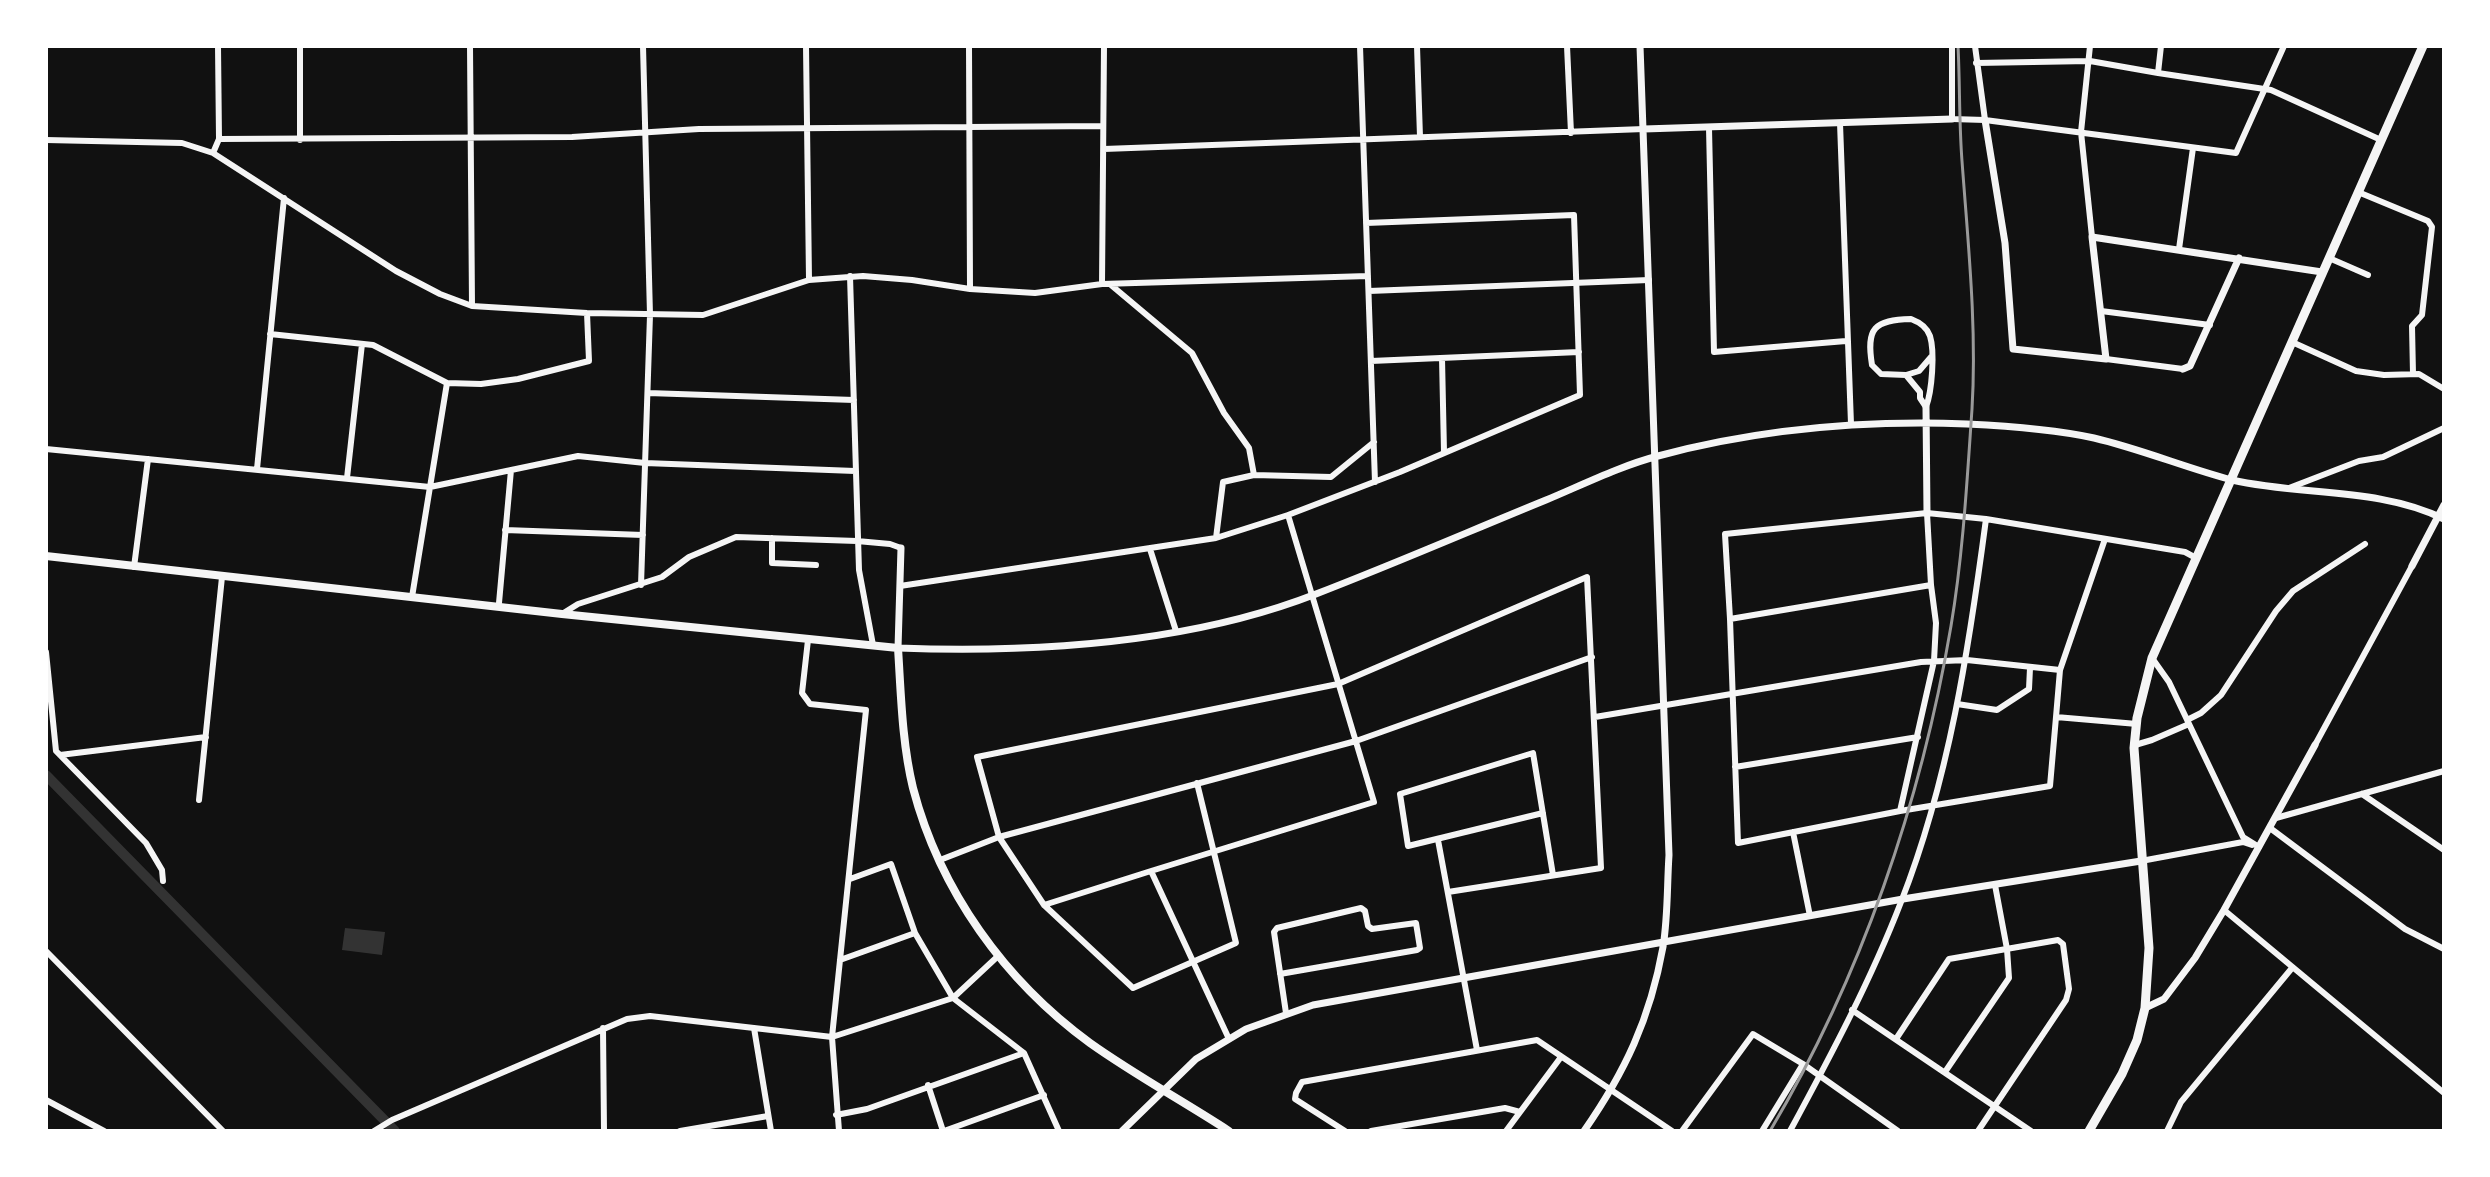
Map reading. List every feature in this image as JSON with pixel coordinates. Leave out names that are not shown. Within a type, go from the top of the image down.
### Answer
[{"type":"main road","points":[[2089,1131],[2122,1074],[2137,1040],[2145,1008],[2149,948],[2135,745],[2152,658],[2423,46]]},
{"type":"main road","points":[[46,556],[898,648],[902,713],[913,788],[940,860],[958,896],[997,957],[1025,988],[1089,1042],[1229,1131]]},
{"type":"street","points":[[213,153],[219,139],[218,46]]},
{"type":"street","points":[[300,46],[300,140]]},
{"type":"street","points":[[470,46],[472,306]]},
{"type":"street","points":[[641,585],[650,315],[643,46]]},
{"type":"street","points":[[806,46],[809,280]]},
{"type":"street","points":[[969,46],[970,289]]},
{"type":"street","points":[[1102,284],[1104,46]]},
{"type":"street","points":[[1360,46],[1375,482]]},
{"type":"street","points":[[1417,46],[1420,137]]},
{"type":"street","points":[[1567,46],[1571,133]]},
{"type":"street","points":[[1584,1131],[1612,1091],[1644,1021],[1663,944],[1669,855],[1640,46]]},
{"type":"street","points":[[1952,46],[1952,119]]},
{"type":"street","points":[[1975,46],[2005,243],[2013,349],[2183,369],[2190,366],[2239,258]]},
{"type":"street","points":[[2090,46],[2081,132],[2106,359]]},
{"type":"street","points":[[2158,73],[2161,46]]},
{"type":"street","points":[[1104,149],[1952,119],[1985,120],[2236,153],[2284,46]]},
{"type":"street","points":[[1976,63],[2090,61],[2265,89],[2381,140]]},
{"type":"street","points":[[1840,123],[1851,424]]},
{"type":"street","points":[[219,139],[602,137],[645,132],[807,128],[1103,126]]},
{"type":"street","points":[[1709,128],[1714,352],[1846,341]]},
{"type":"street","points":[[46,140],[182,143],[213,153],[396,271],[440,294],[472,306],[587,313],[703,315],[809,280],[850,276],[1035,293],[1102,284],[1368,276]]},
{"type":"street","points":[[2179,249],[2193,148]]},
{"type":"street","points":[[2358,192],[2428,221],[2432,227],[2422,315],[2412,326],[2413,374]]},
{"type":"street","points":[[257,469],[284,198]]},
{"type":"street","points":[[900,586],[1216,538],[1375,482],[1580,395],[1574,215],[1366,223]]},
{"type":"street","points":[[2092,237],[2322,272]]},
{"type":"street","points":[[2329,258],[2368,275]]},
{"type":"street","points":[[850,276],[857,541],[859,570],[873,645]]},
{"type":"street","points":[[1369,291],[1649,280]]},
{"type":"street","points":[[1111,285],[1192,353],[1224,413],[1249,448],[1254,475]]},
{"type":"street","points":[[2101,311],[2210,325]]},
{"type":"street","points":[[270,334],[373,345],[447,383],[481,384],[518,379],[589,361],[587,313]]},
{"type":"street","points":[[1900,811],[1934,661],[1936,623],[1927,513],[1926,423],[1930,395],[1931,357],[1931,337],[1919,322],[1911,319],[1881,322],[1874,328],[1871,337],[1872,365],[1881,374],[1906,375],[1919,371],[1931,357]]},
{"type":"street","points":[[2292,342],[2356,371],[2384,375],[2419,374],[2444,389]]},
{"type":"street","points":[[347,478],[362,344]]},
{"type":"street","points":[[1371,361],[1579,352]]},
{"type":"street","points":[[1442,358],[1444,452]]},
{"type":"street","points":[[1906,375],[1920,392],[1926,407]]},
{"type":"street","points":[[412,597],[447,383]]},
{"type":"street","points":[[648,393],[854,400]]},
{"type":"street","points":[[562,614],[578,604],[662,577],[689,557],[736,537],[857,541],[901,548],[898,648],[982,651],[1046,649],[1176,631],[1232,620],[1312,596],[1654,457],[1773,432],[1851,424],[2008,426],[2092,438],[2232,480],[2404,504],[2441,517]]},
{"type":"street","points":[[2289,488],[2359,461],[2383,457],[2444,428]]},
{"type":"street","points":[[1216,538],[1223,482],[1254,475],[1331,477],[1374,442]]},
{"type":"street","points":[[46,449],[430,487],[578,456],[645,463],[855,471]]},
{"type":"street","points":[[134,567],[148,459]]},
{"type":"street","points":[[499,603],[511,470]]},
{"type":"street","points":[[2145,1008],[2164,999],[2195,958],[2224,910],[2441,517],[2444,505]]},
{"type":"street","points":[[2105,539],[2060,670],[2050,786],[1738,843],[1725,534],[1927,513],[1986,519],[2185,552],[2196,558]]},
{"type":"street","points":[[1044,905],[1374,802],[1288,515]]},
{"type":"street","points":[[1790,1131],[1852,1010],[1903,899],[1932,806],[1967,660],[1986,519]]},
{"type":"street","points":[[505,530],[643,535]]},
{"type":"street","points":[[772,538],[772,563],[816,565]]},
{"type":"street","points":[[2135,745],[2152,740],[2201,713],[2221,695],[2252,645],[2293,591],[2365,544]]},
{"type":"street","points":[[1150,549],[1176,631]]},
{"type":"street","points":[[199,800],[222,577]]},
{"type":"street","points":[[1197,783],[1236,943],[1133,988],[1044,905],[999,837],[977,757],[1338,684],[1587,577],[1601,868],[1448,892]]},
{"type":"street","points":[[1730,619],[1931,585]]},
{"type":"street","points":[[808,640],[802,693],[810,704],[866,710],[832,1037],[839,1131]]},
{"type":"street","points":[[46,652],[54,747],[146,843],[162,870],[163,881]]},
{"type":"street","points":[[940,860],[999,837],[1356,741],[1592,657]]},
{"type":"street","points":[[2152,658],[2169,682],[2243,837],[2259,847]]},
{"type":"street","points":[[1595,717],[1934,661],[1967,660],[2060,670]]},
{"type":"street","points":[[1957,704],[1997,710],[2029,689],[2030,668]]},
{"type":"street","points":[[2056,717],[2137,724]]},
{"type":"street","points":[[60,755],[206,737]]},
{"type":"street","points":[[1735,767],[1918,737]]},
{"type":"street","points":[[1543,813],[1408,846],[1400,794],[1533,753],[1543,813],[1553,875]]},
{"type":"street","points":[[2276,818],[2444,771]]},
{"type":"street","points":[[2362,794],[2444,850]]},
{"type":"street","points":[[2270,828],[2405,929],[2444,949]]},
{"type":"street","points":[[1793,832],[1810,916]]},
{"type":"street","points":[[1438,840],[1477,1050]]},
{"type":"street","points":[[1122,1131],[1196,1059],[1229,1039],[1286,1013],[1313,1005],[1903,899],[2243,842],[2259,847]]},
{"type":"street","points":[[850,879],[891,864],[915,933],[953,998],[1024,1053],[1059,1131]]},
{"type":"street","points":[[1151,871],[1229,1039]]},
{"type":"street","points":[[1945,1072],[2009,978],[1995,885]]},
{"type":"street","points":[[1280,974],[1417,950],[1420,948],[1416,923],[1372,929],[1361,908],[1277,928],[1274,932],[1280,974],[1286,1013]]},
{"type":"street","points":[[2224,910],[2444,1093]]},
{"type":"street","points":[[840,960],[915,933]]},
{"type":"street","points":[[1896,1039],[1949,959],[2058,940],[2063,944],[2069,993],[1978,1131]]},
{"type":"street","points":[[46,951],[223,1131]]},
{"type":"street","points":[[376,1130],[627,1019],[650,1016],[832,1037],[953,998],[997,957]]},
{"type":"street","points":[[2167,1131],[2181,1102],[2292,968]]},
{"type":"street","points":[[1852,1010],[2031,1131]]},
{"type":"street","points":[[603,1028],[604,1131]]},
{"type":"street","points":[[754,1028],[771,1131]]},
{"type":"street","points":[[1682,1131],[1753,1034],[1803,1064],[1898,1131]]},
{"type":"street","points":[[1345,1131],[1295,1099],[1302,1082],[1537,1040],[1672,1131]]},
{"type":"street","points":[[836,1115],[867,1109],[1024,1053]]},
{"type":"street","points":[[1506,1131],[1561,1057]]},
{"type":"street","points":[[1762,1131],[1803,1064]]},
{"type":"street","points":[[928,1085],[944,1131],[1044,1095]]},
{"type":"street","points":[[46,1100],[104,1131]]},
{"type":"street","points":[[1371,1131],[1505,1108],[1520,1112]]},
{"type":"street","points":[[680,1131],[768,1116]]},
{"type":"street","points":[[2011,1131],[2017,1121]]},
{"type":"shaded area","points":[[345,928],[385,932],[382,955],[342,950]]},
{"type":"waterway","points":[[46,775],[395,1131]]},
{"type":"railway","points":[[1770,1131],[1832,1012],[1883,887],[1923,758],[1951,626],[1964,518],[1973,378],[1973,316],[1961,147],[1958,46]]}]
